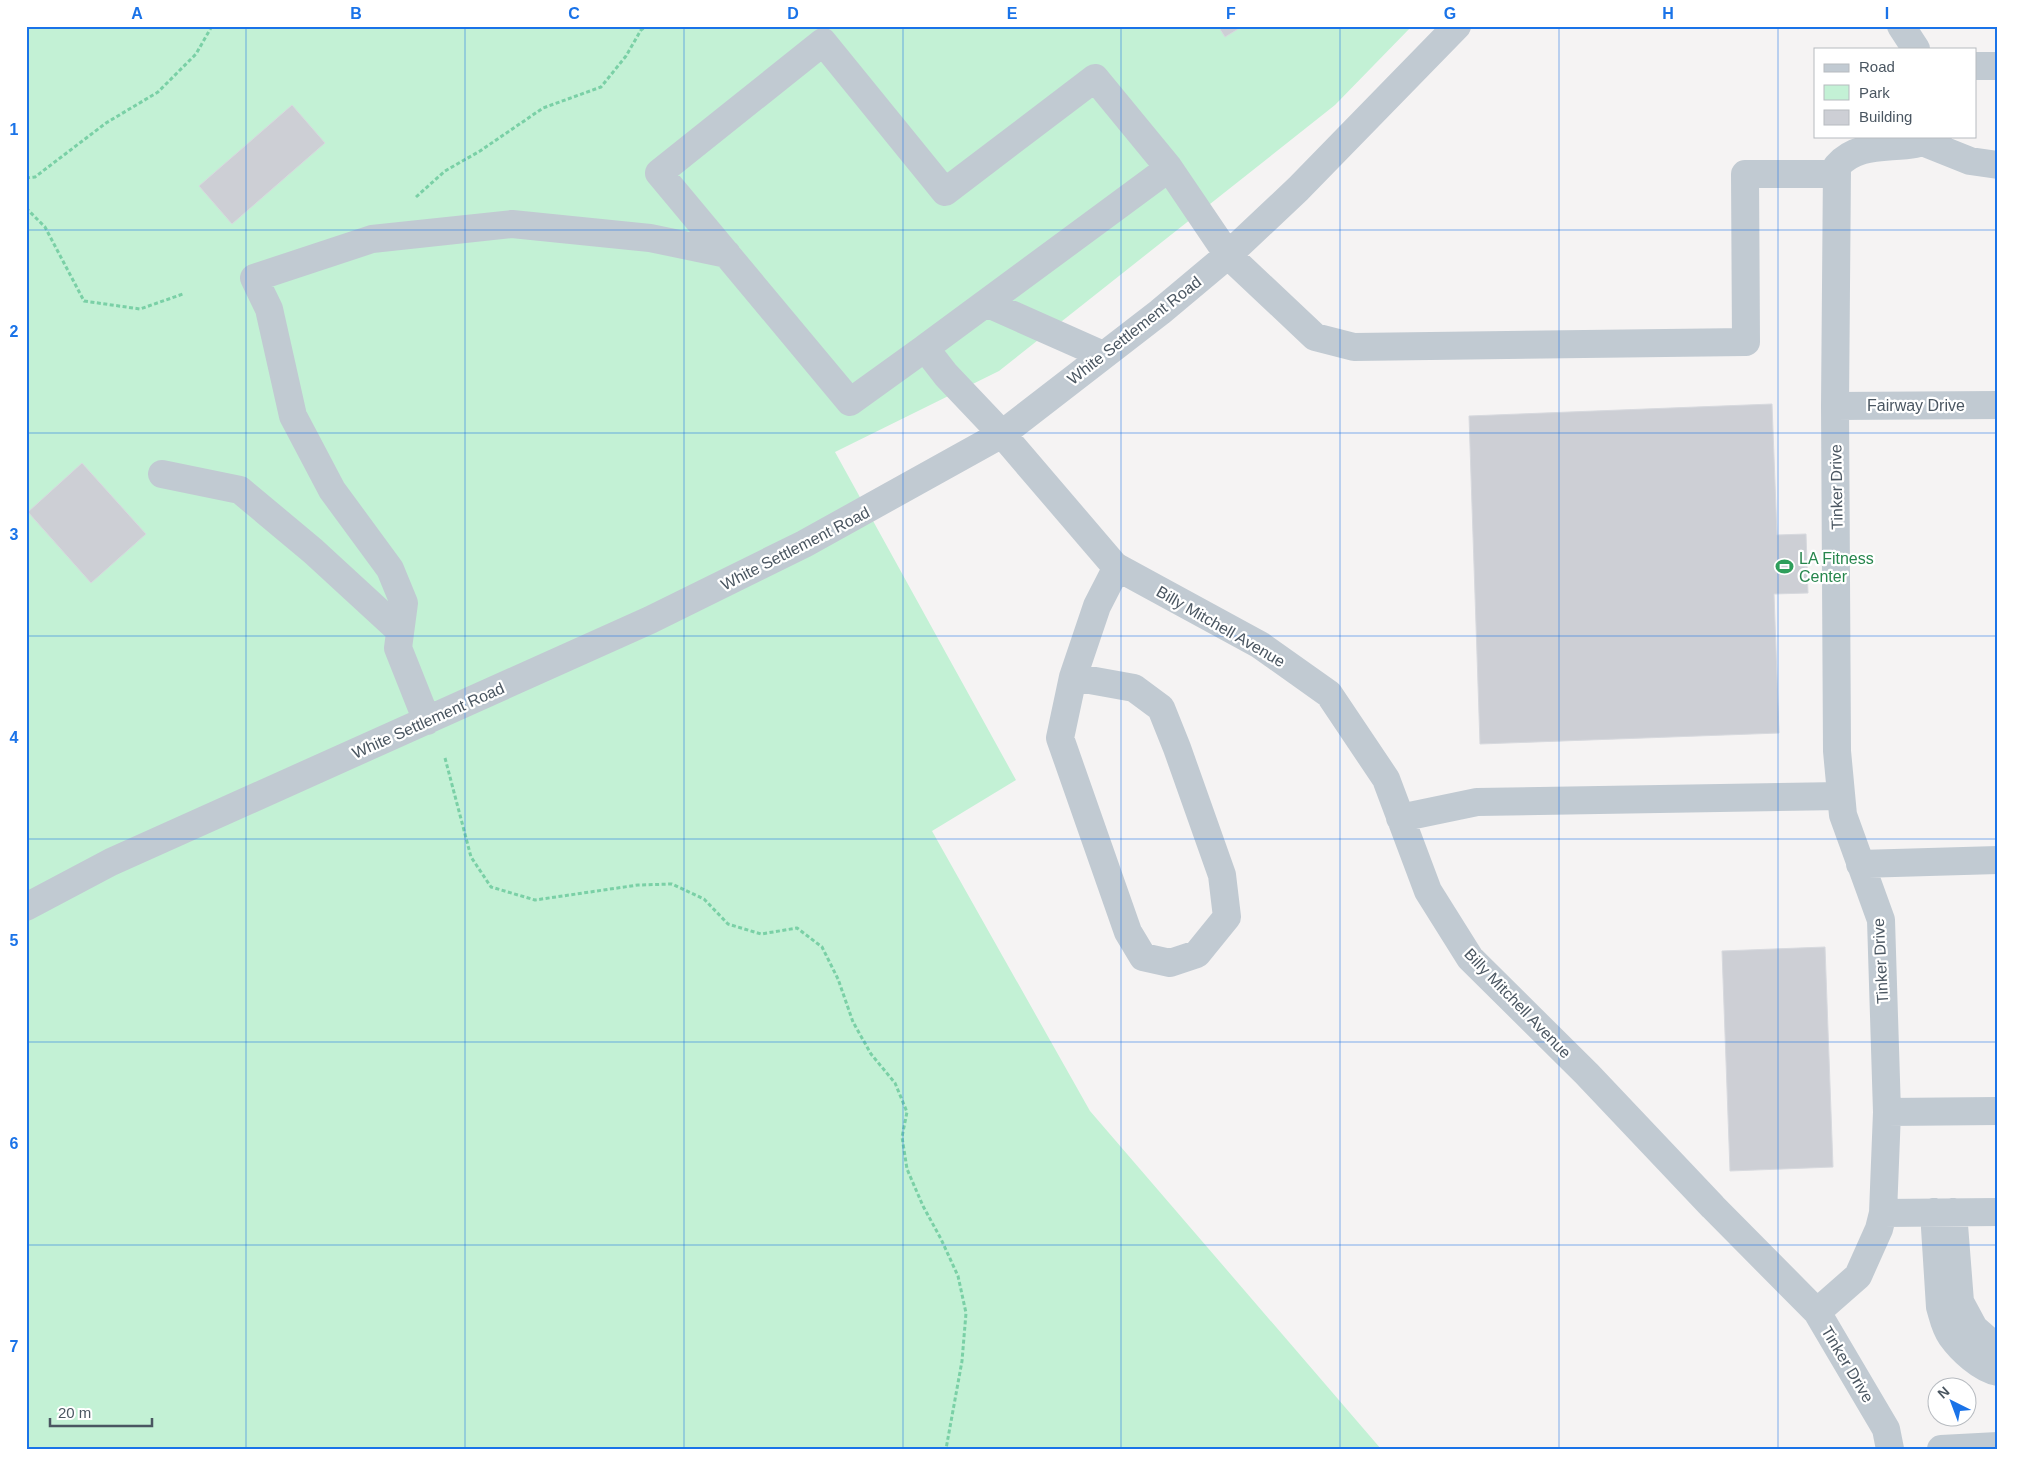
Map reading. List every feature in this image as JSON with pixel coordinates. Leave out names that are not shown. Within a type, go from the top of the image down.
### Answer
[{"type":"street","name":"White Settlement Road","points":[[26,907],[111,862],[650,620],[804,544],[1002,434],[1160,312],[1228,255],[1318,169],[1457,26]]},
{"type":"street","points":[[1901,26],[1915,48]]},
{"type":"street","points":[[1169,168],[850,402],[659,173],[823,42],[945,192],[1095,78],[1169,168],[1228,255],[1315,337],[1354,347],[1746,342],[1745,174],[1837,174],[1837,166],[1844,158],[1866,148],[1906,147],[1932,140],[1970,161],[1998,165]]},
{"type":"street","points":[[1976,66],[1998,66]]},
{"type":"street","name":"Tinker Drive","points":[[1837,174],[1835,406],[1838,751],[1843,815],[1880,920],[1886,1112],[1883,1212],[1878,1229],[1858,1276],[1817,1312],[1886,1429],[1890,1449]]},
{"type":"street","points":[[427,720],[398,648],[404,602],[390,569],[332,490],[293,416],[269,309],[254,278],[372,238],[512,224],[650,238],[727,254]]},
{"type":"street","points":[[986,303],[1103,355]]},
{"type":"street","name":"Billy Mitchell Avenue","points":[[925,348],[946,375],[1002,434],[1117,567],[1260,645],[1329,694],[1386,779],[1428,891],[1470,958],[1587,1074],[1713,1207],[1817,1312]]},
{"type":"street","name":"Fairway Drive","points":[[1835,406],[1998,405]]},
{"type":"street","points":[[162,474],[240,490],[313,551],[400,630]]},
{"type":"street","points":[[1074,677],[1134,688],[1161,708],[1178,748],[1222,875],[1227,917],[1197,954],[1170,963],[1143,957],[1128,932],[1060,738],[1074,677],[1097,606],[1117,567]]},
{"type":"street","points":[[1400,818],[1477,802],[1841,796]]},
{"type":"street","points":[[1860,864],[1998,860]]},
{"type":"street","points":[[1886,1112],[1998,1111]]},
{"type":"street","points":[[1883,1212],[1998,1212]]},
{"type":"street","points":[[1944,1212],[1960,1302],[1974,1328],[1998,1349]]},
{"type":"street","points":[[1944,1212],[1940,1307],[1944,1322],[1951,1336],[1964,1350],[1977,1361],[1998,1372]]},
{"type":"street","points":[[1941,1449],[1998,1446]]},
{"type":"path","points":[[26,178],[35,177],[106,124],[158,92],[196,54],[212,26]]},
{"type":"path","points":[[416,197],[445,171],[480,151],[543,108],[601,87],[626,56],[641,30],[647,26]]},
{"type":"path","points":[[26,208],[45,227],[84,301],[140,309],[183,294]]},
{"type":"path","points":[[445,758],[471,857],[491,887],[535,900],[638,885],[672,884],[704,899],[728,924],[761,934],[797,928],[822,947],[838,978],[853,1022],[871,1054],[895,1083],[907,1112],[902,1137],[908,1169],[923,1206],[942,1239],[958,1276],[966,1313],[962,1361],[946,1449]]},
{"type":"green space","points":[[26,26],[1412,26],[1335,105],[999,371],[835,452],[1016,780],[932,831],[1090,1111],[1381,1449],[26,1449]]},
{"type":"building","points":[[1218,26],[1243,26],[1225,37]]},
{"type":"building","points":[[292,105],[325,143],[232,224],[199,186]]},
{"type":"building","points":[[1772,404],[1777,535],[1806,534],[1808,593],[1774,594],[1779,733],[1480,744],[1469,416]]},
{"type":"building","points":[[82,463],[146,534],[91,583],[28,512]]},
{"type":"building","points":[[1825,947],[1833,1167],[1730,1171],[1722,951]]},
{"type":"place","name":"LA Fitness Center","points":[[1785,567]]}]
